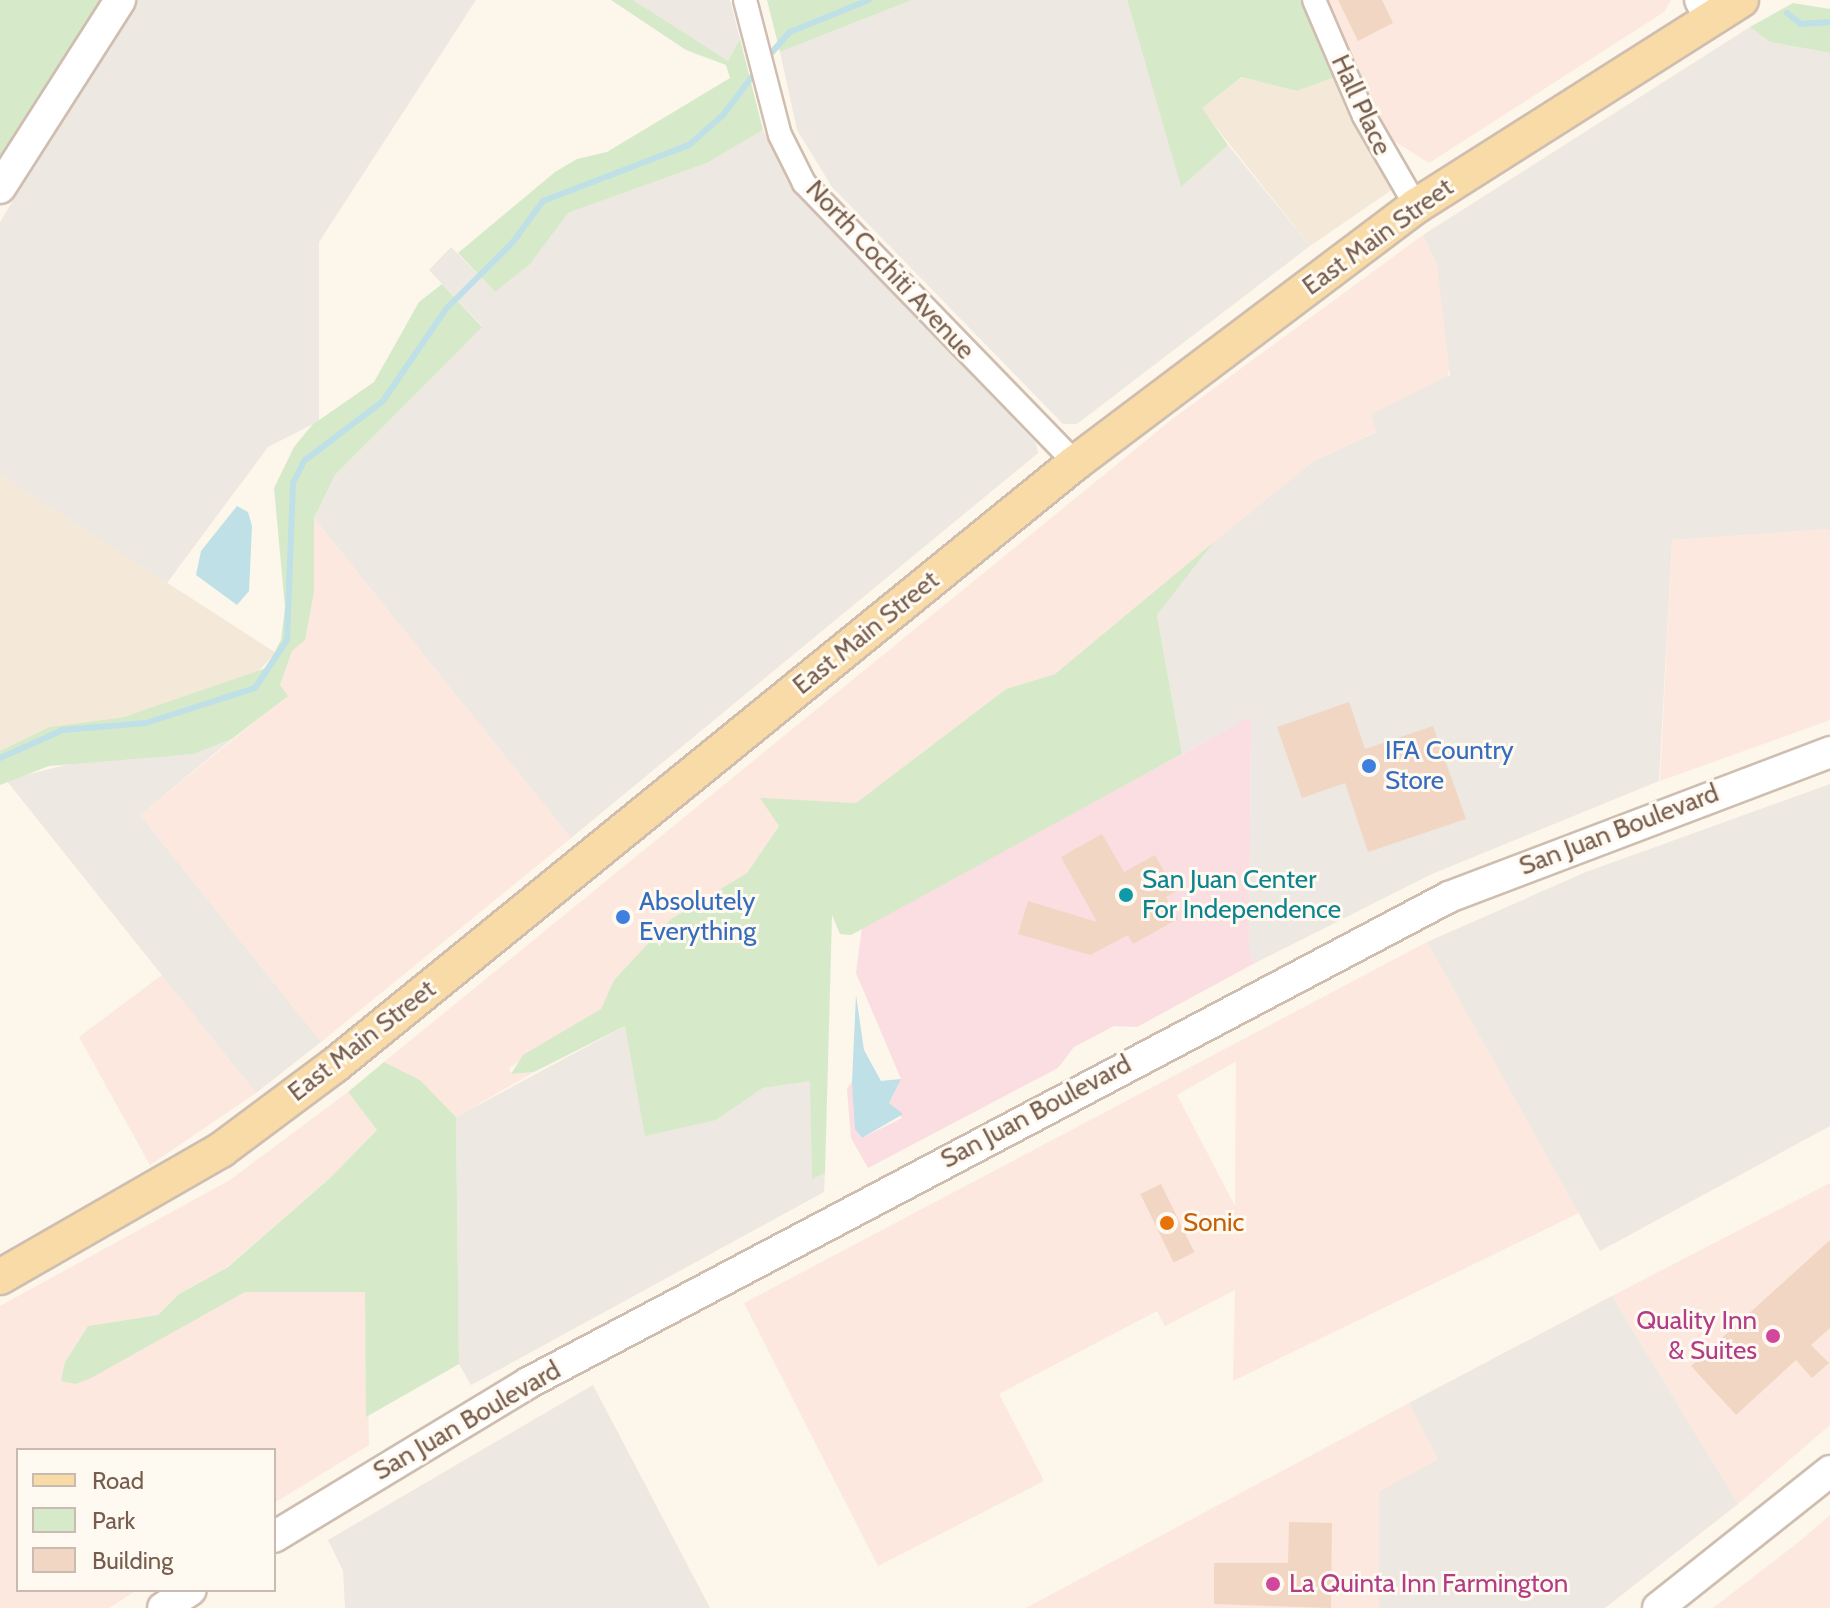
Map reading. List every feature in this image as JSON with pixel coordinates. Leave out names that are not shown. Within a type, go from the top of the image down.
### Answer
[{"type":"main road","points":[[0,188],[120,0]]},
{"type":"main road","name":"East Main Street","points":[[0,1277],[221,1150],[335,1065],[1075,463],[1416,206],[1705,9],[1741,0]]},
{"type":"main road","name":"San Juan Boulevard","points":[[276,1536],[528,1383],[1449,897],[1830,752]]},
{"type":"main road","points":[[1658,1608],[1830,1471]]},
{"type":"main road","points":[[163,1608],[188,1592]]},
{"type":"street","name":"North Cochiti Avenue","points":[[745,0],[780,135],[804,183],[1075,463]]},
{"type":"street","name":"Hall Place","points":[[1314,0],[1364,116],[1416,206]]},
{"type":"shaded area","points":[[135,0],[476,0],[319,242],[319,421],[268,447],[167,583],[0,475],[0,222]]},
{"type":"shaded area","points":[[633,0],[730,0],[740,39],[728,62]]},
{"type":"shaded area","points":[[912,0],[1127,0],[1181,186],[1228,145],[1310,246],[1077,424],[1063,424],[832,187],[797,130],[780,52]]},
{"type":"shaded area","points":[[1324,0],[1671,0],[1664,12],[1429,163],[1383,134]]},
{"type":"shaded area","points":[[1750,27],[1770,42],[1830,53],[1830,529],[1672,540],[1659,781],[1432,874],[1255,963],[1249,951],[1251,718],[1182,754],[1157,615],[1214,542],[1314,461],[1376,432],[1371,414],[1450,375],[1437,264],[1423,235]]},
{"type":"shaded area","points":[[1243,77],[1297,91],[1335,77],[1393,189],[1310,246],[1201,108]]},
{"type":"shaded area","points":[[763,130],[794,190],[1036,443],[1038,453],[571,838],[314,518],[335,475],[482,326],[429,270],[451,247],[495,292],[568,213],[707,163]]},
{"type":"shaded area","points":[[1423,235],[1437,264],[1447,322],[1451,365],[1445,382],[1371,414],[1377,431],[1314,461],[1055,674],[1006,689],[856,803],[761,799],[779,826],[747,873],[672,918],[614,980],[601,1009],[509,1068],[511,1074],[534,1072],[456,1117],[420,1080],[384,1062],[1175,417]]},
{"type":"shaded area","points":[[0,475],[276,653],[252,677],[124,717],[49,727],[0,751]]},
{"type":"shaded area","points":[[314,518],[571,838],[321,1042],[140,815],[287,696],[280,685],[292,651],[305,639],[314,592]]},
{"type":"shaded area","points":[[1830,529],[1830,720],[1660,781],[1672,540]]},
{"type":"shaded area","points":[[1251,717],[1249,951],[1255,963],[1137,1027],[1114,1026],[1074,1047],[1058,1068],[868,1168],[851,1138],[847,1089],[852,1082],[856,1086],[855,1129],[862,1138],[902,1118],[889,1103],[901,1079],[856,973],[862,927]]},
{"type":"shaded area","points":[[232,739],[140,815],[321,1042],[256,1093],[6,780],[85,760],[194,754]]},
{"type":"shaded area","points":[[1830,784],[1830,1126],[1600,1251],[1427,942],[1586,872]]},
{"type":"shaded area","points":[[1427,942],[1579,1213],[1233,1381],[1235,1290],[1165,1326],[1157,1311],[999,1394],[1044,1481],[878,1566],[744,1303]],"holes":[[[1236,1063],[1235,1206],[1177,1095]]]},
{"type":"shaded area","points":[[162,975],[256,1093],[150,1165],[79,1037]]},
{"type":"shaded area","points":[[625,1026],[716,1120],[763,1088],[811,1080],[812,1178],[825,1173],[824,1192],[471,1385],[459,1364],[456,1117]]},
{"type":"shaded area","points":[[348,1092],[377,1130],[329,1179],[227,1267],[179,1294],[158,1315],[88,1326],[65,1362],[76,1384],[245,1292],[366,1291],[369,1445],[276,1502],[276,1448],[16,1448],[16,1592],[134,1592],[109,1608],[0,1608],[0,1306],[230,1180]]},
{"type":"shaded area","points":[[1830,1183],[1830,1425],[1738,1504],[1612,1296]]},
{"type":"shaded area","points":[[1612,1296],[1738,1504],[1605,1608],[1379,1608],[1379,1492],[1438,1459],[1409,1403]]},
{"type":"shaded area","points":[[593,1385],[710,1608],[345,1608],[343,1571],[328,1540]]},
{"type":"shaded area","points":[[1409,1403],[1438,1459],[1379,1493],[1379,1608],[1026,1608]]},
{"type":"shaded area","points":[[1830,1515],[1830,1608],[1713,1608],[1799,1542]]},
{"type":"green space","points":[[0,0],[104,0],[0,158]]},
{"type":"green space","points":[[611,0],[633,0],[728,61],[740,39],[763,130],[707,163],[568,213],[530,264],[495,292],[458,253],[555,172],[577,159],[607,152],[730,78],[726,65],[686,50]]},
{"type":"green space","points":[[767,0],[912,0],[780,52]]},
{"type":"green space","points":[[1127,0],[1301,0],[1335,77],[1297,91],[1242,77],[1202,108],[1228,145],[1181,187]]},
{"type":"green space","points":[[1793,3],[1830,9],[1830,53],[1770,42],[1750,27]]},
{"type":"green space","points":[[442,284],[482,327],[335,475],[314,518],[314,592],[305,640],[292,651],[280,685],[288,696],[232,739],[194,754],[49,766],[0,785],[0,751],[49,727],[124,717],[266,668],[281,640],[285,607],[274,488],[294,447],[312,425],[374,382],[419,302]]},
{"type":"green space","points":[[1214,542],[1157,615],[1182,754],[851,935],[840,934],[832,915],[825,1173],[812,1179],[810,1081],[763,1088],[716,1120],[645,1136],[625,1026],[534,1072],[511,1074],[523,1055],[601,1009],[614,980],[671,919],[747,873],[779,826],[760,798],[856,803],[1006,689],[1055,674]]},
{"type":"green space","points":[[384,1062],[420,1080],[456,1117],[459,1364],[366,1417],[365,1292],[245,1292],[91,1378],[76,1384],[61,1381],[65,1362],[88,1326],[158,1315],[179,1294],[228,1267],[329,1179],[377,1130],[348,1092]]},
{"type":"water","points":[[237,506],[248,512],[252,526],[249,591],[237,605],[196,575],[201,551]]},
{"type":"water","points":[[856,995],[864,1050],[881,1081],[901,1079],[889,1103],[903,1114],[862,1138],[855,1129],[852,1082]]},
{"type":"building","points":[[1338,0],[1382,0],[1393,23],[1358,41]]},
{"type":"building","name":"IFA Country Store","points":[[1349,702],[1365,749],[1433,726],[1466,819],[1368,852],[1345,783],[1302,798],[1277,727]]},
{"type":"building","name":"San Juan Center For Independence","points":[[1102,834],[1124,872],[1155,855],[1175,892],[1166,897],[1178,919],[1133,944],[1128,935],[1090,955],[1018,934],[1028,901],[1097,922],[1061,857]]},
{"type":"building","name":"Sonic","points":[[1161,1184],[1194,1252],[1174,1262],[1140,1194]]},
{"type":"building","name":"Quality Inn & Suites","points":[[1830,1240],[1830,1328],[1811,1345],[1829,1363],[1812,1378],[1796,1360],[1736,1415],[1691,1366]]},
{"type":"building","name":"La Quinta Inn Farmington","points":[[1289,1522],[1332,1523],[1331,1608],[1214,1604],[1214,1563],[1288,1563]]},
{"type":"waterway","points":[[767,58],[790,32],[869,0]]},
{"type":"waterway","points":[[1787,13],[1801,24],[1830,22]]},
{"type":"waterway","points":[[0,758],[63,730],[146,723],[255,688],[287,640],[293,483],[304,461],[383,401],[446,309],[513,242],[543,201],[689,145],[723,115],[757,70]]},
{"type":"place","name":"IFA Country Store","points":[[1369,766]]},
{"type":"place","name":"San Juan Center For Independence","points":[[1126,895]]},
{"type":"place","name":"Absolutely Everything","points":[[623,917]]},
{"type":"place","name":"Sonic","points":[[1167,1223]]},
{"type":"place","name":"Quality Inn & Suites","points":[[1773,1336]]},
{"type":"place","name":"La Quinta Inn Farmington","points":[[1273,1584]]}]
